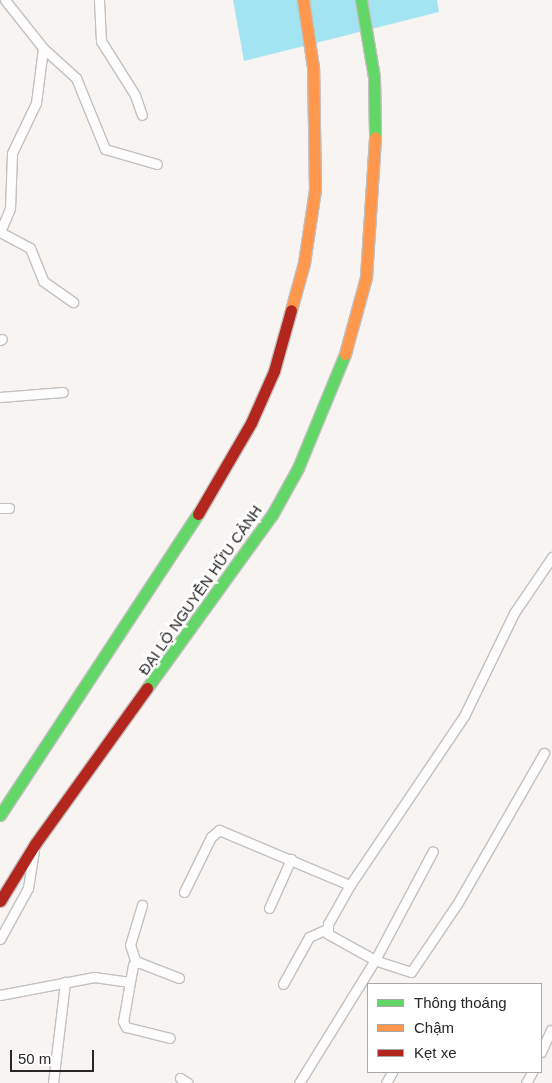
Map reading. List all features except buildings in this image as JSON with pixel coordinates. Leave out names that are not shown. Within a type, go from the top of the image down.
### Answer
[{"type":"main road","points":[[0,815],[209,497],[251,423],[274,371],[304,263],[315,189],[313,67],[303,0]]},
{"type":"main road","name":"ĐẠI LỘ NGUYỄN HỮU CẢNH","points":[[0,901],[35,844],[272,515],[298,468],[342,367],[366,277],[376,165],[374,77],[361,0]]},
{"type":"street","points":[[5,0],[43,48],[76,78],[105,149],[157,164]]},
{"type":"street","points":[[99,0],[100,41],[135,95],[142,115]]},
{"type":"street","points":[[43,48],[36,102],[12,153],[12,193],[0,232],[30,248],[43,281],[74,302]]},
{"type":"street","points":[[0,398],[63,392]]},
{"type":"street","points":[[283,984],[309,937],[327,929],[350,885],[464,716],[514,613],[552,557]]},
{"type":"street","points":[[327,929],[334,938],[375,960],[408,973],[416,966],[544,753]]},
{"type":"street","points":[[184,892],[211,837],[219,830],[350,885]]},
{"type":"street","points":[[0,939],[28,888],[35,844]]},
{"type":"street","points":[[299,1083],[375,960],[433,851]]},
{"type":"street","points":[[269,908],[291,859]]},
{"type":"street","points":[[142,906],[130,945],[136,963],[130,982],[124,1024],[130,1029],[170,1038]]},
{"type":"street","points":[[136,963],[179,978]]},
{"type":"street","points":[[0,995],[94,977],[130,982]]},
{"type":"street","points":[[53,1083],[65,982]]},
{"type":"street","points":[[542,1050],[551,1030]]},
{"type":"street","points":[[180,1078],[188,1083]]},
{"type":"water","points":[[233,0],[437,0],[439,12],[244,61]]},
{"type":"traffic: fast","points":[[361,0],[374,77],[375,137]]},
{"type":"traffic: fast","points":[[147,688],[272,515],[298,468],[345,354]]},
{"type":"traffic: fast","points":[[0,815],[198,514]]},
{"type":"traffic: slow","points":[[291,310],[304,263],[315,189],[313,67],[303,0]]},
{"type":"traffic: slow","points":[[345,354],[366,277],[375,137]]},
{"type":"traffic: jam","points":[[198,514],[251,423],[274,371],[291,310]]},
{"type":"traffic: jam","points":[[0,901],[35,844],[147,688]]}]
